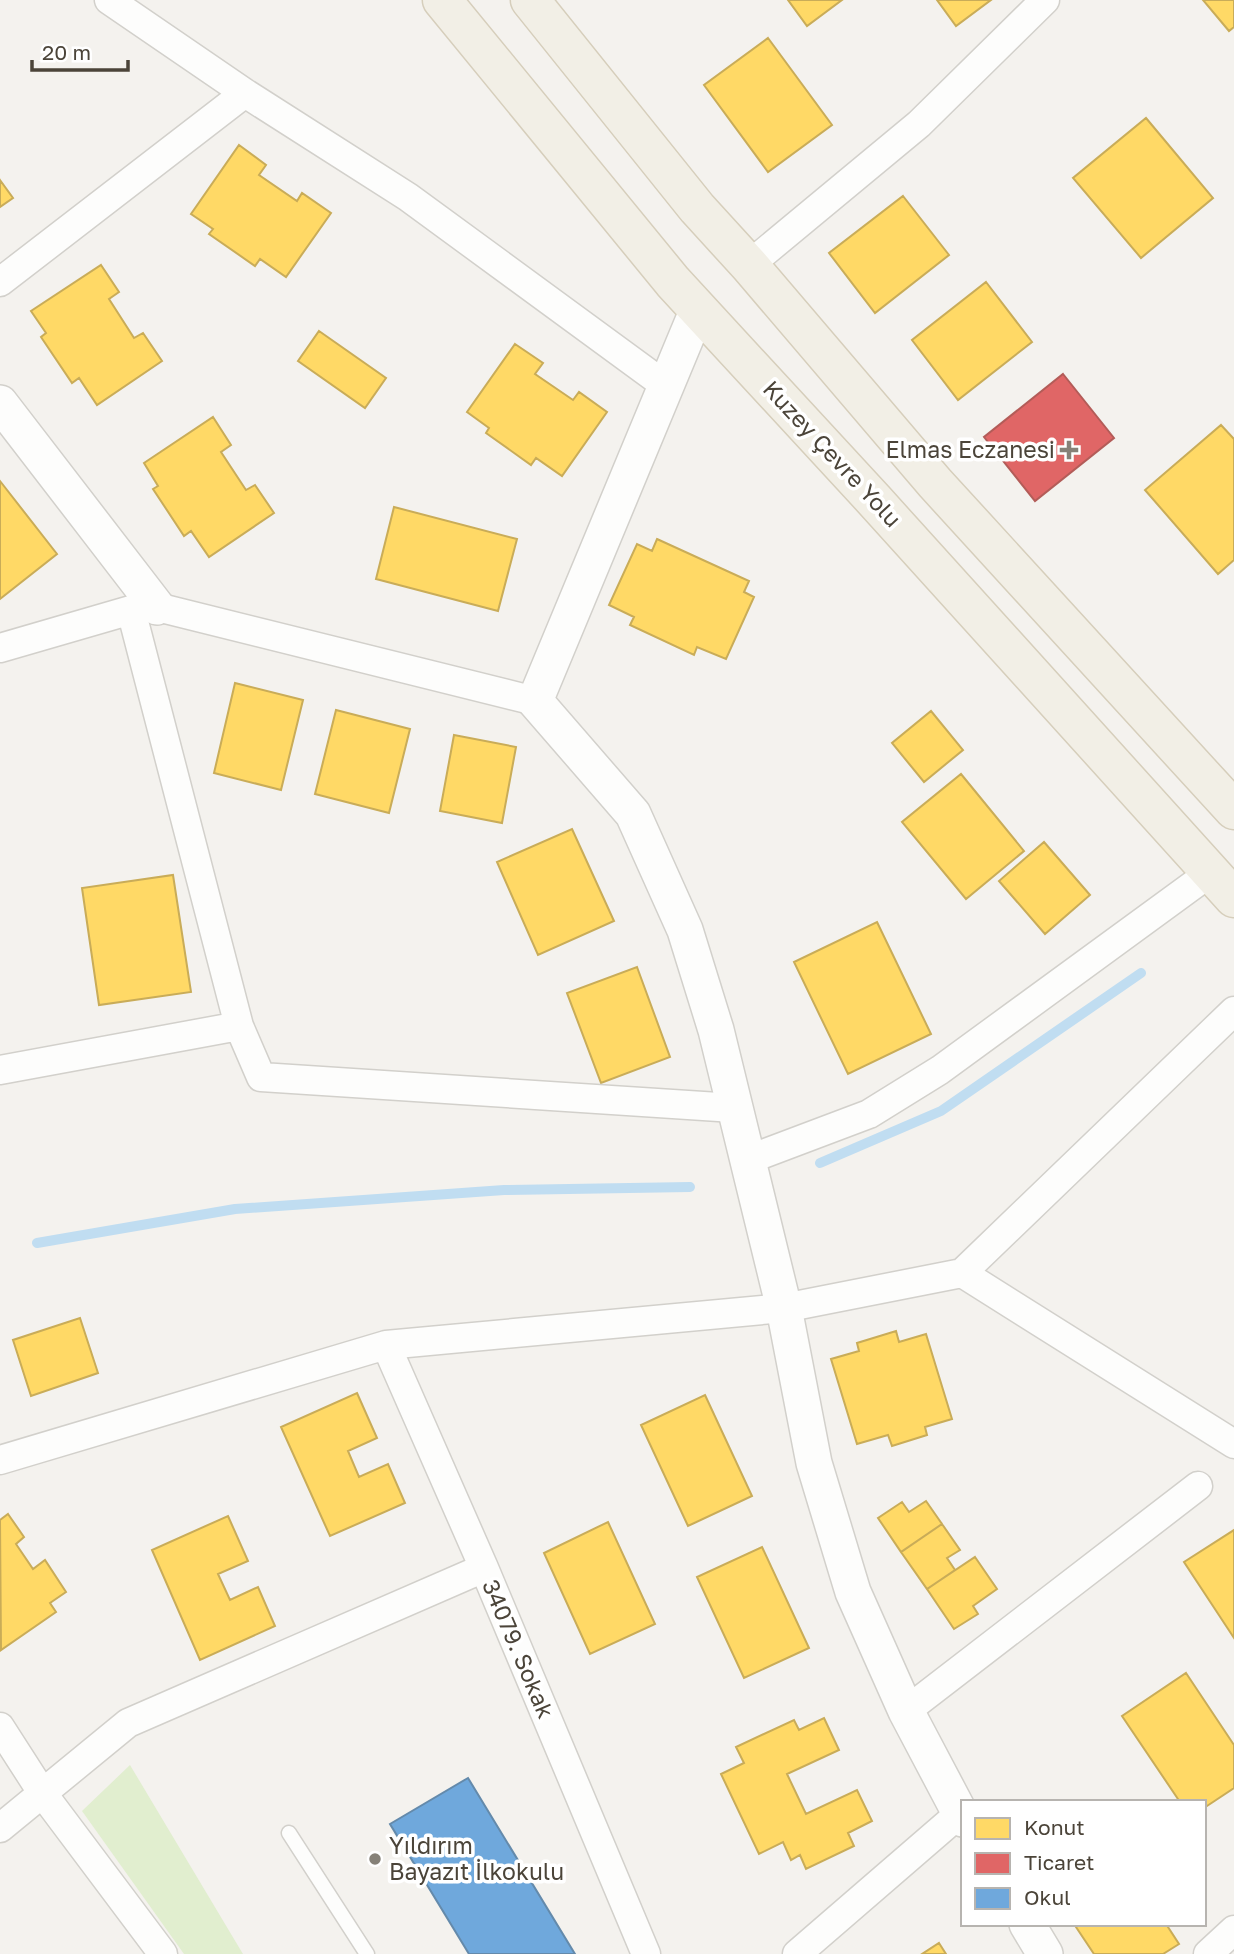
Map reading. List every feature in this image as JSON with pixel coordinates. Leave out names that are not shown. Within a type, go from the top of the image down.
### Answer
[{"type":"main road","name":"Kuzey Çevre Yolu","points":[[442,0],[665,272],[1222,885]]},
{"type":"main road","points":[[530,0],[697,208],[935,483],[1234,810]]},
{"type":"street","points":[[108,0],[245,93],[408,197],[666,386]]},
{"type":"street","points":[[749,265],[919,124],[1045,0]]},
{"type":"street","points":[[0,282],[245,93]]},
{"type":"street","points":[[535,701],[698,309]]},
{"type":"street","points":[[0,403],[144,609],[239,1026],[261,1077],[734,1108]]},
{"type":"street","points":[[0,648],[144,609],[535,701],[633,814],[685,930],[716,1030],[784,1308],[814,1463],[849,1579],[906,1711],[961,1817],[797,1954]]},
{"type":"street","points":[[747,1160],[869,1114],[1222,885]]},
{"type":"street","points":[[0,1460],[386,1345],[784,1308],[962,1273],[1234,1011]]},
{"type":"street","points":[[0,1070],[239,1026]]},
{"type":"street","points":[[962,1273],[1234,1444]]},
{"type":"street","name":"34079. Sokak","points":[[386,1345],[484,1568],[646,1954]]},
{"type":"street","points":[[906,1711],[1198,1486]]},
{"type":"street","points":[[0,1828],[128,1723],[484,1568]]},
{"type":"street","points":[[0,1727],[43,1794],[163,1954]]},
{"type":"street","points":[[1028,1926],[1045,1954]]},
{"type":"street","points":[[1208,1954],[1234,1930]]},
{"type":"lane","points":[[289,1833],[367,1954]]},
{"type":"green space","points":[[130,1765],[243,1954],[184,1954],[82,1811]]},
{"type":"building: Konut","points":[[788,0],[842,0],[807,26]]},
{"type":"building: Konut","points":[[937,0],[991,0],[956,26]]},
{"type":"building: Konut","points":[[1203,0],[1234,0],[1234,27],[1229,31]]},
{"type":"building: Konut","points":[[768,38],[832,125],[768,172],[704,85]]},
{"type":"building: Konut","points":[[1146,118],[1213,198],[1141,258],[1073,178]]},
{"type":"building: Konut","points":[[239,145],[266,165],[259,175],[297,201],[302,193],[331,213],[286,277],[260,259],[255,266],[209,234],[213,229],[191,214]]},
{"type":"building: Konut","points":[[0,180],[13,198],[0,207]]},
{"type":"building: Konut","points":[[903,196],[949,255],[875,313],[829,253]]},
{"type":"building: Konut","points":[[101,265],[119,292],[109,299],[134,338],[143,333],[162,361],[97,405],[79,378],[72,383],[41,337],[46,333],[31,311]]},
{"type":"building: Konut","points":[[986,282],[1032,342],[958,400],[912,340]]},
{"type":"building: Konut","points":[[319,331],[386,378],[365,408],[298,361]]},
{"type":"building: Konut","points":[[515,344],[543,363],[535,374],[573,400],[579,392],[607,412],[562,476],[536,458],[531,465],[486,433],[489,428],[467,412]]},
{"type":"building: Konut","points":[[213,417],[231,445],[221,452],[246,490],[255,485],[274,513],[209,557],[191,531],[184,536],[153,489],[158,486],[144,463]]},
{"type":"building: Konut","points":[[1221,425],[1234,439],[1234,560],[1218,574],[1145,490]]},
{"type":"building: Konut","points":[[0,481],[57,554],[0,599]]},
{"type":"building: Konut","points":[[394,507],[517,539],[498,611],[376,579]]},
{"type":"building: Konut","points":[[657,539],[749,581],[744,592],[754,597],[726,659],[697,647],[694,655],[630,625],[634,617],[609,605],[637,544],[652,551]]},
{"type":"building: Konut","points":[[235,683],[303,700],[281,790],[214,773]]},
{"type":"building: Konut","points":[[336,710],[410,729],[389,813],[315,794]]},
{"type":"building: Konut","points":[[931,711],[963,750],[924,782],[892,743]]},
{"type":"building: Konut","points":[[454,735],[516,747],[502,823],[440,811]]},
{"type":"building: Konut","points":[[961,774],[1024,851],[966,899],[902,822]]},
{"type":"building: Konut","points":[[572,829],[614,921],[538,955],[497,862]]},
{"type":"building: Konut","points":[[1044,842],[1090,895],[1045,934],[999,881]]},
{"type":"building: Konut","points":[[173,875],[191,992],[99,1005],[82,888]]},
{"type":"building: Konut","points":[[877,922],[931,1034],[848,1074],[794,962]]},
{"type":"building: Konut","points":[[637,967],[670,1057],[601,1083],[567,993]]},
{"type":"building: Konut","points":[[80,1318],[98,1373],[31,1396],[13,1340]]},
{"type":"building: Konut","points":[[896,1331],[899,1342],[926,1334],[952,1419],[925,1427],[927,1435],[892,1446],[888,1435],[857,1444],[831,1359],[859,1351],[857,1343]]},
{"type":"building: Konut","points":[[357,1393],[377,1438],[348,1451],[359,1477],[388,1464],[405,1503],[330,1536],[281,1427]]},
{"type":"building: Konut","points":[[705,1395],[752,1496],[688,1526],[641,1425]]},
{"type":"building: Konut","points":[[926,1501],[942,1524],[901,1552],[878,1518],[902,1502],[909,1512]]},
{"type":"building: Konut","points":[[8,1514],[24,1537],[16,1544],[33,1569],[45,1560],[66,1592],[50,1603],[56,1612],[1,1650],[0,1520]]},
{"type":"building: Konut","points":[[228,1516],[248,1561],[218,1574],[230,1600],[258,1587],[275,1626],[200,1660],[152,1550]]},
{"type":"building: Konut","points":[[608,1522],[655,1624],[590,1654],[544,1553]]},
{"type":"building: Konut","points":[[942,1524],[960,1550],[947,1558],[955,1570],[927,1589],[901,1552]]},
{"type":"building: Konut","points":[[1234,1530],[1234,1638],[1184,1562]]},
{"type":"building: Konut","points":[[762,1547],[809,1648],[744,1678],[697,1577]]},
{"type":"building: Konut","points":[[975,1557],[997,1589],[973,1606],[978,1614],[954,1629],[927,1589]]},
{"type":"building: Konut","points":[[1186,1673],[1234,1745],[1234,1788],[1206,1807],[1206,1800],[1179,1800],[1122,1716]]},
{"type":"building: Konut","points":[[824,1718],[839,1750],[787,1774],[806,1814],[857,1790],[872,1821],[848,1833],[854,1846],[806,1869],[800,1855],[791,1860],[783,1842],[759,1854],[721,1774],[744,1763],[736,1747],[794,1720],[799,1730]]},
{"type":"building: Konut","points":[[1075,1926],[1167,1926],[1179,1944],[1163,1954],[1094,1954]]},
{"type":"building: Konut","points":[[939,1943],[946,1954],[922,1954]]},
{"type":"building: Ticaret","points":[[1063,374],[1114,438],[1035,501],[984,437]]},
{"type":"building: Okul","points":[[468,1778],[575,1954],[469,1954],[390,1824]]},
{"type":"waterway","points":[[820,1163],[941,1111],[1141,973]]},
{"type":"waterway","points":[[37,1243],[235,1209],[504,1190],[690,1187]]},
{"type":"place","name":"Elmas Eczanesi","points":[[1069,450]]},
{"type":"place","name":"Yıldırım Bayazıt İlkokulu","points":[[375,1859]]}]
